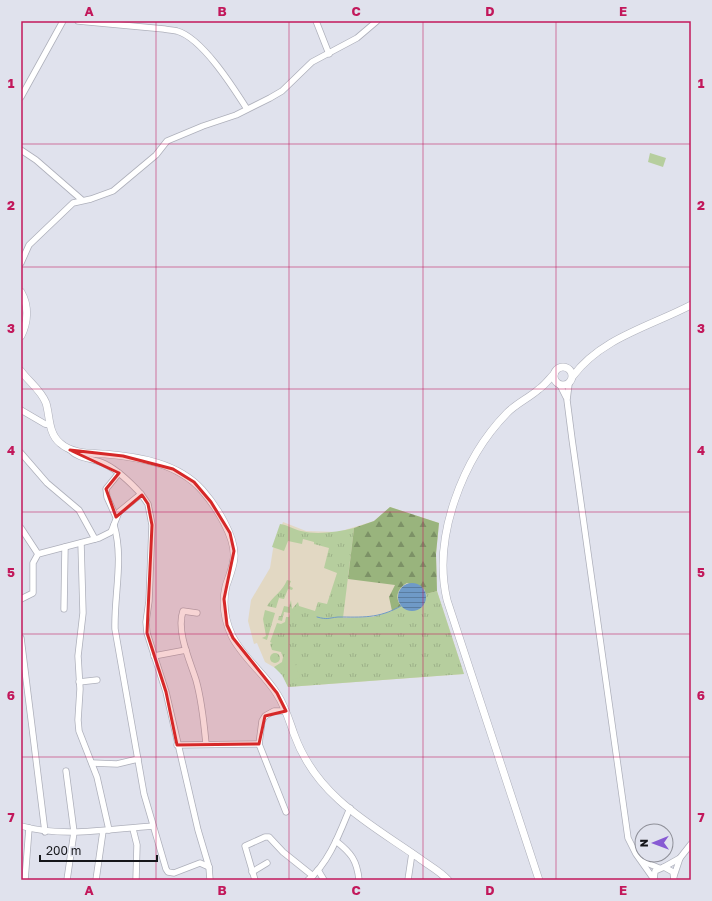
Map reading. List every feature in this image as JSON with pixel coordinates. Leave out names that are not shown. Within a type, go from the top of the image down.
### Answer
[{"type":"main road","points":[[21,292],[25,301],[27,312],[24,329],[21,336]]},
{"type":"main road","points":[[539,880],[447,600],[444,584],[444,545],[456,496],[472,461],[487,437],[508,412],[539,390],[557,369],[583,362],[614,341],[691,306]]},
{"type":"main road","points":[[539,390],[559,384],[569,384],[583,362]]},
{"type":"main road","points":[[566,367],[571,371],[573,376]]},
{"type":"main road","points":[[21,371],[45,401],[50,425],[57,442],[70,450],[123,456],[162,465],[184,475],[203,491],[223,521],[233,545],[234,559],[224,599],[224,612],[227,624],[233,638],[277,693],[286,711],[301,750],[311,766],[325,785],[350,808],[376,829],[412,853],[448,880]]},
{"type":"main road","points":[[554,374],[555,381],[559,384]]},
{"type":"street","points":[[21,97],[62,21]]},
{"type":"street","points":[[78,21],[177,31],[196,43],[230,82],[247,109]]},
{"type":"street","points":[[316,21],[329,54]]},
{"type":"street","points":[[21,263],[29,245],[46,226],[73,203],[91,199],[113,191],[156,155],[167,142],[203,126],[236,115],[282,91],[312,62],[357,38],[377,21]]},
{"type":"street","points":[[21,150],[44,167],[82,200]]},
{"type":"street","points":[[559,384],[567,400]]},
{"type":"street","points":[[569,384],[567,400],[626,826],[631,846],[634,850]]},
{"type":"street","points":[[21,410],[45,424],[50,425]]},
{"type":"street","points":[[70,450],[81,457],[102,463],[119,473],[141,494],[148,504],[152,525],[149,601],[146,622],[147,633],[166,692],[177,745],[198,830],[209,867],[210,880]]},
{"type":"street","points":[[21,453],[46,483],[79,510],[95,539]]},
{"type":"street","points":[[116,517],[107,497],[106,488],[119,473]]},
{"type":"street","points":[[21,600],[33,593],[33,563],[38,554],[95,539],[111,532],[116,517],[141,494]]},
{"type":"street","points":[[114,524],[117,535],[119,573],[114,608],[115,630],[144,794],[166,869],[171,873]]},
{"type":"street","points":[[21,528],[38,554]]},
{"type":"street","points":[[81,542],[83,613],[78,656],[79,732],[99,784],[106,830],[96,880]]},
{"type":"street","points":[[64,609],[65,547]]},
{"type":"street","points":[[197,613],[186,611],[182,614],[186,650],[199,694],[206,744]]},
{"type":"street","points":[[21,638],[45,832]]},
{"type":"street","points":[[154,656],[186,650]]},
{"type":"street","points":[[79,682],[97,680]]},
{"type":"street","points":[[286,711],[274,711],[265,716],[262,721],[259,744],[286,812]]},
{"type":"street","points":[[177,745],[259,744]]},
{"type":"street","points":[[92,763],[117,764],[138,759]]},
{"type":"street","points":[[66,772],[74,832],[66,880]]},
{"type":"street","points":[[255,880],[245,846],[268,837],[311,878],[318,870],[336,841],[350,808]]},
{"type":"street","points":[[21,826],[45,832],[74,832],[134,829],[153,826]]},
{"type":"street","points":[[25,880],[29,828]]},
{"type":"street","points":[[134,829],[137,845],[136,880]]},
{"type":"street","points":[[336,841],[351,853],[357,868],[359,880]]},
{"type":"street","points":[[674,878],[680,858],[691,844]]},
{"type":"street","points":[[408,880],[412,853]]},
{"type":"street","points":[[654,879],[656,871],[680,858]]},
{"type":"street","points":[[171,873],[200,863],[205,863],[209,867]]},
{"type":"street","points":[[252,872],[267,863]]},
{"type":"street","points":[[643,863],[654,879]]},
{"type":"street","points":[[649,863],[671,870],[674,878]]},
{"type":"street","points":[[318,870],[324,880]]},
{"type":"street","points":[[170,880],[171,873]]},
{"type":"highlighted area","points":[[70,450],[123,456],[173,469],[194,482],[211,502],[230,533],[234,551],[224,599],[227,625],[233,638],[277,693],[286,711],[265,716],[259,744],[177,745],[166,692],[147,633],[152,525],[148,504],[142,495],[116,517],[106,489],[119,473]]},
{"type":"shaded area","points":[[390,507],[439,523],[436,554],[437,591],[464,674],[288,687],[283,675],[277,669],[265,662],[257,643],[254,644],[248,621],[251,600],[270,568],[273,549],[283,522],[306,531],[338,532],[374,521]]},
{"type":"green space","points":[[650,153],[666,158],[663,167],[648,162]]},
{"type":"green space","points":[[390,507],[439,523],[436,554],[437,591],[426,594],[424,589],[407,583],[401,587],[397,596],[401,606],[392,611],[389,597],[395,585],[348,579],[354,528],[374,521]]},
{"type":"green space","points":[[280,524],[301,531],[314,533],[334,532],[354,528],[343,618],[373,617],[392,611],[401,606],[422,607],[426,594],[437,591],[464,674],[288,687],[282,675],[274,667],[282,662],[283,657],[281,652],[272,650],[270,644],[272,643],[270,642],[277,623],[281,624],[285,622],[286,617],[289,617],[290,613],[284,612],[282,621],[278,620],[279,616],[281,616],[284,606],[289,607],[291,600],[292,609],[298,602],[299,606],[315,611],[318,602],[327,604],[337,573],[324,568],[329,548],[314,544],[314,542],[303,539],[302,544],[288,541],[284,551],[272,547]]},
{"type":"green space","points":[[287,580],[291,581],[289,586],[293,588],[292,590],[288,589],[284,599],[279,598],[276,608],[267,606],[283,587]]},
{"type":"green space","points":[[265,610],[275,613],[267,640],[262,638],[266,636],[263,619]]},
{"type":"green space","points":[[273,653],[277,653],[279,654],[279,662],[273,663],[270,660],[270,656]]},
{"type":"green space","points":[[294,660],[300,677],[289,681],[283,665]]},
{"type":"water","points":[[412,583],[418,584],[422,587],[425,591],[425,603],[422,607],[418,610],[412,611],[406,610],[402,607],[399,603],[398,597],[399,591],[402,587],[406,584]]},
{"type":"waterway","points":[[317,617],[326,619],[370,616],[385,613],[401,606]]}]
